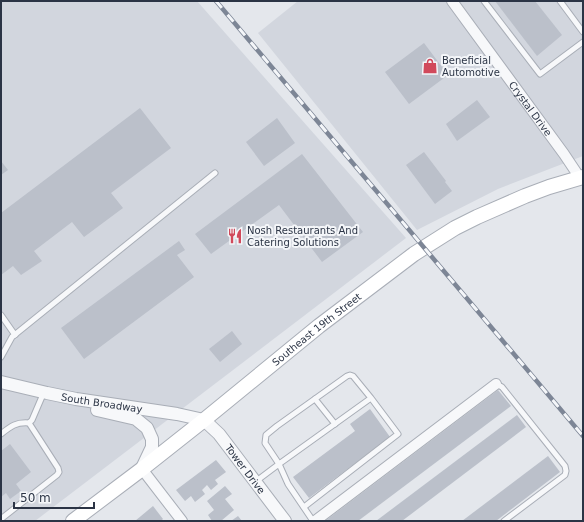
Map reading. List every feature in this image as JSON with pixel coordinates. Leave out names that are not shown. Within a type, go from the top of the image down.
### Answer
[{"type":"main road","name":"Southeast 19th Street","points":[[73,521],[204,420],[319,326],[414,254],[455,228],[502,206],[549,187],[581,177]]},
{"type":"street","name":"Crystal Drive","points":[[452,1],[581,177]]},
{"type":"street","name":"South Broadway","points":[[1,382],[76,399],[177,414],[204,420]]},
{"type":"street","points":[[314,521],[496,384]]},
{"type":"street","points":[[46,393],[96,410],[136,419],[147,428],[152,439],[152,448],[142,469],[182,521]]},
{"type":"street","name":"Tower Drive","points":[[204,420],[219,434],[285,521]]},
{"type":"lane","points":[[484,1],[540,74],[583,42]]},
{"type":"lane","points":[[560,1],[583,32]]},
{"type":"lane","points":[[1,357],[12,337],[215,173]]},
{"type":"lane","points":[[1,315],[16,335]]},
{"type":"lane","points":[[304,507],[398,434],[353,376],[347,376],[266,435],[265,443],[279,464],[288,484],[304,507],[314,521]]},
{"type":"lane","points":[[496,384],[502,387],[565,466],[566,471],[564,475],[504,521]]},
{"type":"lane","points":[[29,423],[34,417],[46,393]]},
{"type":"lane","points":[[255,482],[371,398]]},
{"type":"lane","points":[[315,399],[335,424]]},
{"type":"lane","points":[[1,434],[14,425],[29,423]]},
{"type":"lane","points":[[1,518],[59,472],[58,468],[29,423]]},
{"type":"shaded area","points":[[1,1],[197,1],[406,238],[35,521],[1,521]]},
{"type":"shaded area","points":[[298,1],[583,1],[583,156],[498,189],[417,230],[258,33]]},
{"type":"building","points":[[495,1],[535,1],[562,35],[537,56]]},
{"type":"building","points":[[424,43],[448,75],[409,104],[385,72]]},
{"type":"building","points":[[477,100],[490,117],[457,141],[446,124]]},
{"type":"building","points":[[140,108],[171,148],[111,193],[123,208],[84,237],[72,222],[34,251],[42,261],[21,275],[13,266],[1,275],[1,213]]},
{"type":"building","points":[[277,118],[295,143],[264,166],[246,142]]},
{"type":"building","points":[[424,152],[452,191],[435,204],[406,165]]},
{"type":"building","points":[[302,154],[363,232],[322,262],[279,205],[211,254],[195,234]]},
{"type":"building","points":[[1,161],[8,170],[1,175]]},
{"type":"building","points":[[179,241],[185,250],[177,255],[194,277],[84,359],[61,328]]},
{"type":"building","points":[[232,331],[242,344],[220,362],[209,349]]},
{"type":"building","points":[[498,390],[511,406],[358,521],[325,521]]},
{"type":"building","points":[[370,409],[390,437],[309,498],[293,477],[355,431],[350,424]]},
{"type":"building","points":[[517,415],[526,427],[402,521],[376,521]]},
{"type":"building","points":[[10,444],[31,472],[16,484],[21,491],[10,499],[6,493],[1,497],[1,451]]},
{"type":"building","points":[[548,456],[560,472],[496,521],[462,521]]},
{"type":"building","points":[[216,460],[226,472],[215,480],[218,484],[211,490],[207,485],[202,490],[205,494],[195,502],[191,496],[185,501],[176,490]]},
{"type":"building","points":[[225,486],[232,494],[225,499],[234,510],[221,521],[212,521],[208,515],[214,510],[207,501]]},
{"type":"building","points":[[153,506],[163,519],[161,521],[135,521]]},
{"type":"building","points":[[238,516],[242,521],[231,521]]},
{"type":"railway","points":[[216,1],[583,436]]},
{"type":"place","name":"Beneficial Automotive","points":[[430,66]]},
{"type":"place","name":"Nosh Restaurants And Catering Solutions","points":[[235,236]]}]
